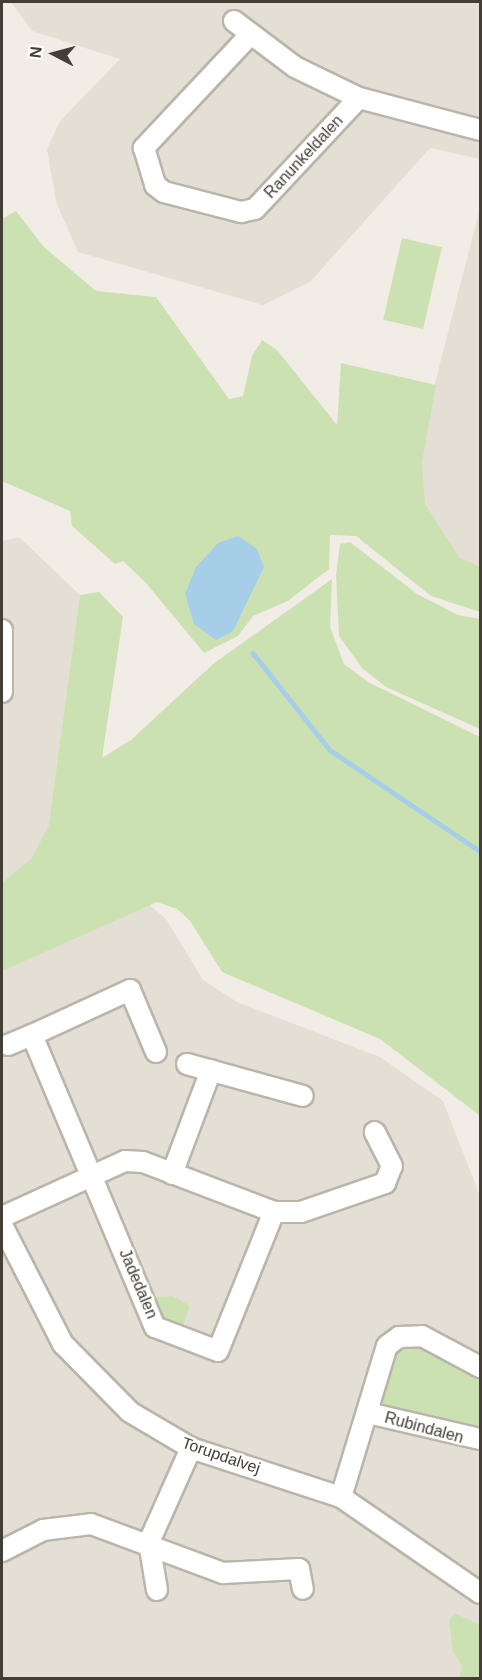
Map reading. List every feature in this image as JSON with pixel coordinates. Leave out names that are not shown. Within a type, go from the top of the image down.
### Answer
[{"type":"street","name":"Ranunkeldalen","points":[[234,21],[249,36],[294,67],[359,98],[480,130]]},
{"type":"street","name":"Ranunkeldalen","points":[[249,36],[144,148],[155,185],[164,192],[241,212],[255,209],[359,98]]},
{"type":"street","points":[[2,630],[2,692]]},
{"type":"street","points":[[8,1045],[130,990],[156,1052]]},
{"type":"street","name":"Jadedalen","points":[[32,1035],[156,1327],[218,1351],[274,1212]]},
{"type":"street","points":[[187,1064],[303,1096]]},
{"type":"street","points":[[172,1174],[211,1070]]},
{"type":"street","points":[[2,1217],[125,1161],[172,1174],[274,1212],[301,1212],[385,1183],[392,1166],[375,1132]]},
{"type":"street","name":"Torupdalvej","points":[[2,1225],[41,1309],[86,1371],[130,1412],[190,1448],[341,1497],[480,1593]]},
{"type":"street","name":"Rubindalen","points":[[341,1497],[387,1346],[399,1337],[422,1336],[480,1368]]},
{"type":"street","name":"Rubindalen","points":[[368,1413],[480,1439]]},
{"type":"street","points":[[157,1590],[149,1542],[190,1448]]},
{"type":"street","points":[[2,1551],[43,1530],[72,1523],[104,1526],[223,1573],[299,1569],[303,1590]]},
{"type":"shaded area","points":[[11,2],[480,2],[480,159],[430,148],[310,282],[263,305],[78,252],[56,202],[47,149],[60,121],[120,59],[32,31]]},
{"type":"shaded area","points":[[480,208],[480,573],[442,553],[411,476]]},
{"type":"shaded area","points":[[19,537],[80,595],[53,821],[166,919],[203,980],[237,1002],[380,1057],[443,1101],[480,1196],[480,1678],[2,1678],[2,541]]},
{"type":"green space","points":[[16,211],[44,247],[96,291],[156,297],[229,399],[243,396],[252,356],[262,340],[277,350],[337,425],[341,363],[436,385],[422,462],[425,504],[459,557],[480,567],[480,612],[431,596],[356,536],[330,535],[329,569],[288,601],[253,616],[238,636],[204,653],[146,583],[123,561],[115,564],[72,526],[70,511],[2,481],[2,219]]},
{"type":"green space","points":[[402,238],[442,247],[423,329],[383,320]]},
{"type":"green space","points":[[350,542],[417,594],[458,615],[480,619],[480,729],[386,687],[362,668],[339,636],[336,575],[340,544]]},
{"type":"green space","points":[[332,579],[330,627],[344,664],[368,682],[480,737],[479,1115],[380,1039],[222,972],[190,921],[177,909],[157,902],[2,971],[2,883],[32,858],[49,825],[80,595],[99,592],[123,617],[102,758],[131,740],[213,664]]},
{"type":"green space","points":[[173,1296],[190,1306],[182,1328],[165,1321],[154,1297]]},
{"type":"green space","points":[[418,1342],[480,1373],[480,1433],[378,1406],[396,1347]]},
{"type":"green space","points":[[454,1613],[480,1625],[480,1678],[459,1678],[462,1666],[453,1652],[449,1621]]},
{"type":"water","points":[[238,536],[257,549],[264,567],[233,631],[216,640],[194,624],[185,594],[196,567],[218,543]]},
{"type":"waterway","points":[[253,653],[330,750],[480,851]]}]
